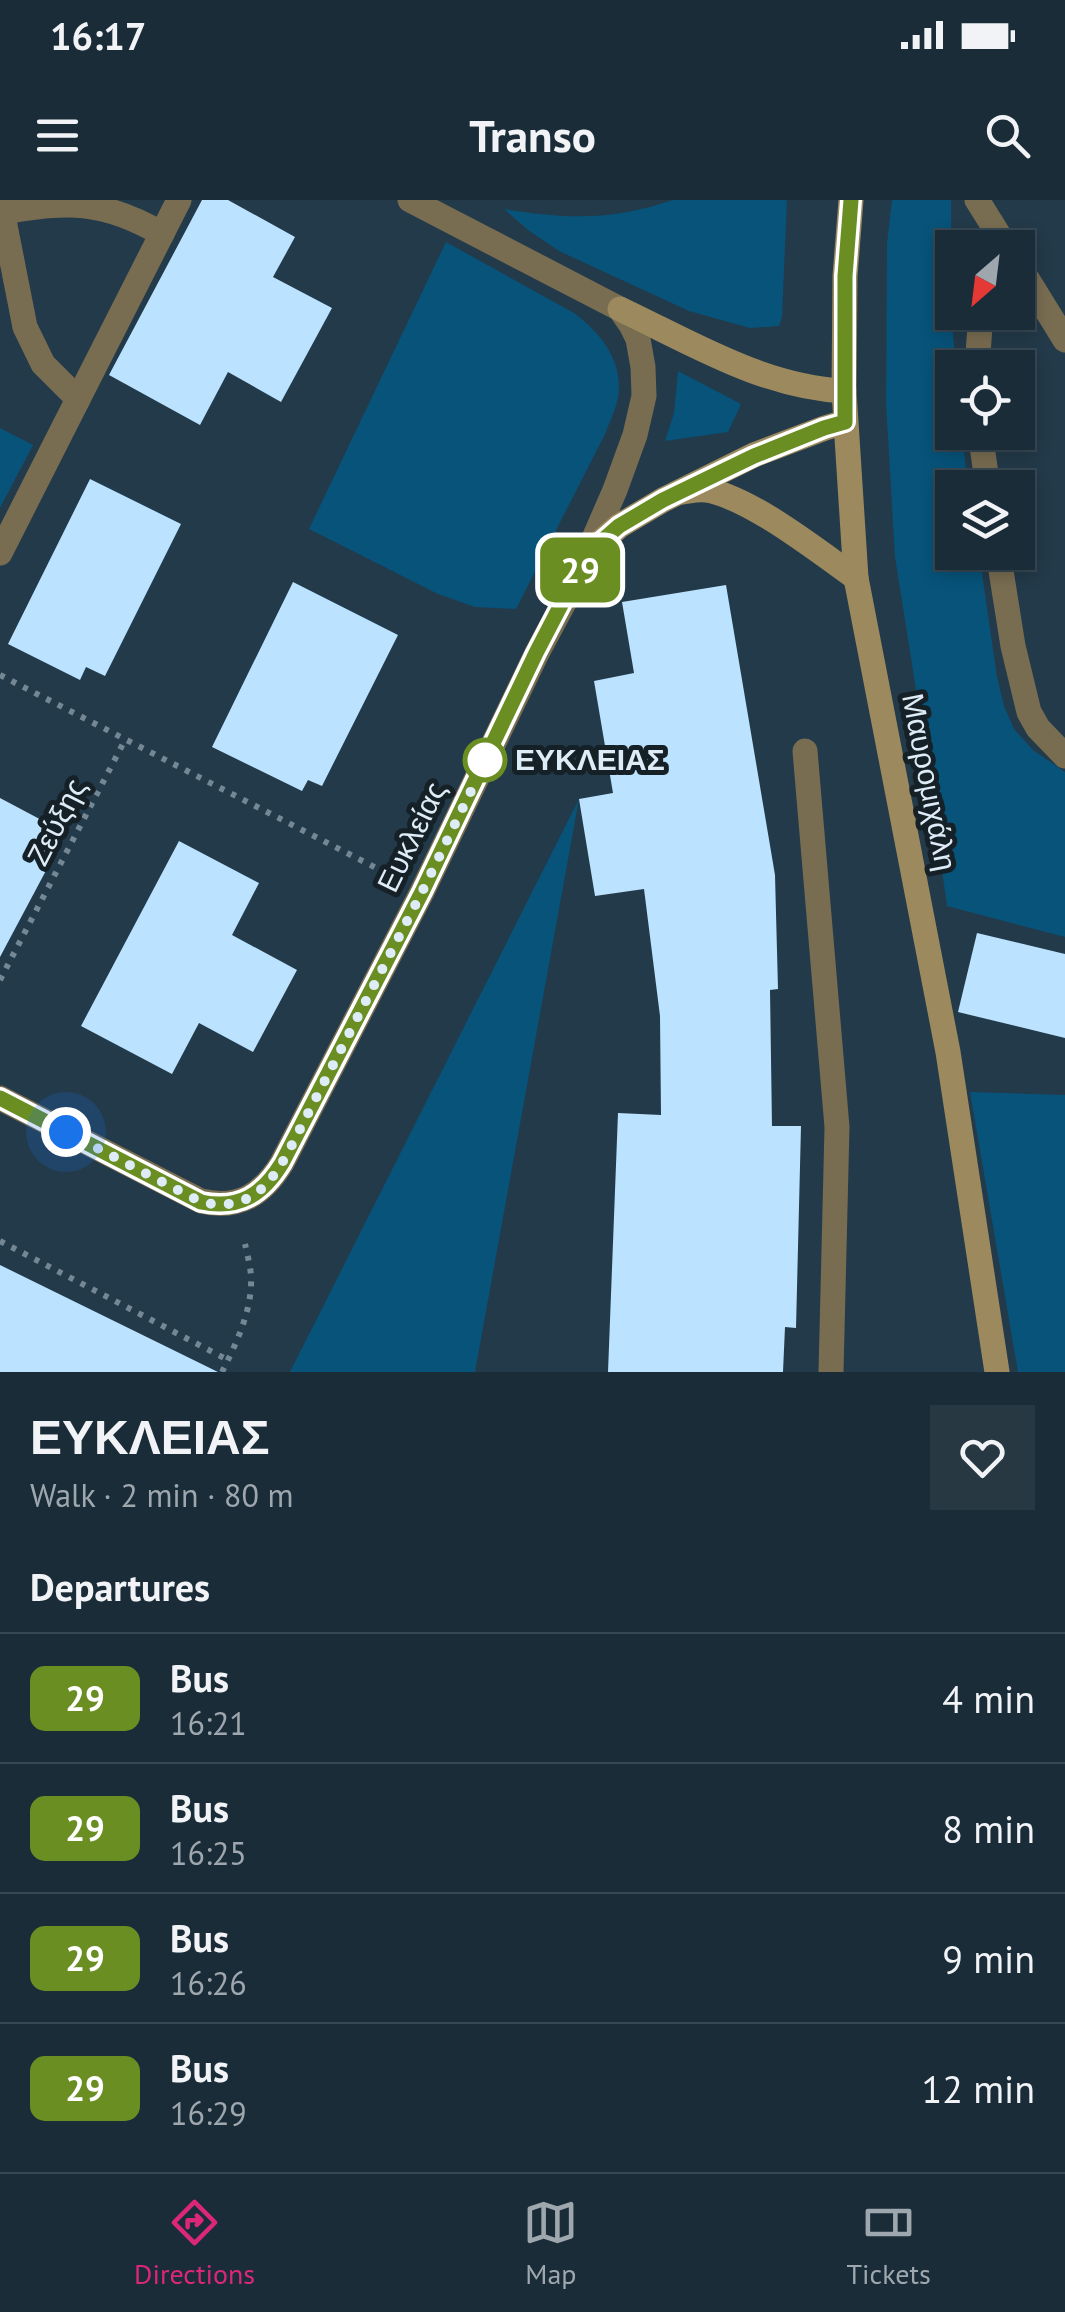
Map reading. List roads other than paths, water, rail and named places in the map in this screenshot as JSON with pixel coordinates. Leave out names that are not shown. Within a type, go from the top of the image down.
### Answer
[{"type":"main road","name":"Μαυρομιχάλη","points":[[851,200],[845,276],[844,391],[856,578],[948,1052],[997,1372]]},
{"type":"main road","points":[[620,309],[759,374],[799,386],[844,391]]},
{"type":"main road","points":[[588,553],[634,516],[663,500],[754,456],[845,422]]},
{"type":"main road","points":[[682,492],[702,490],[724,496],[767,517],[856,578]]},
{"type":"street","points":[[0,553],[179,200]]},
{"type":"street","points":[[410,200],[620,309]]},
{"type":"street","points":[[977,200],[995,230]]},
{"type":"street","points":[[78,400],[43,364],[29,337],[1,208],[86,204],[135,218],[162,234]]},
{"type":"street","points":[[1035,293],[1065,340]]},
{"type":"street","name":"Ευκλείας","points":[[0,1098],[190,1197],[209,1203],[236,1202],[264,1188],[282,1163],[422,892],[588,553],[635,435],[644,396],[644,367],[638,340],[620,309]]},
{"type":"street","points":[[1001,570],[1029,712],[1038,728],[1065,756]]},
{"type":"street","points":[[805,751],[837,1128],[832,1372]]},
{"type":"place","name":"ΕΥΚΛΕΙΑΣ","points":[[485,760]]}]
